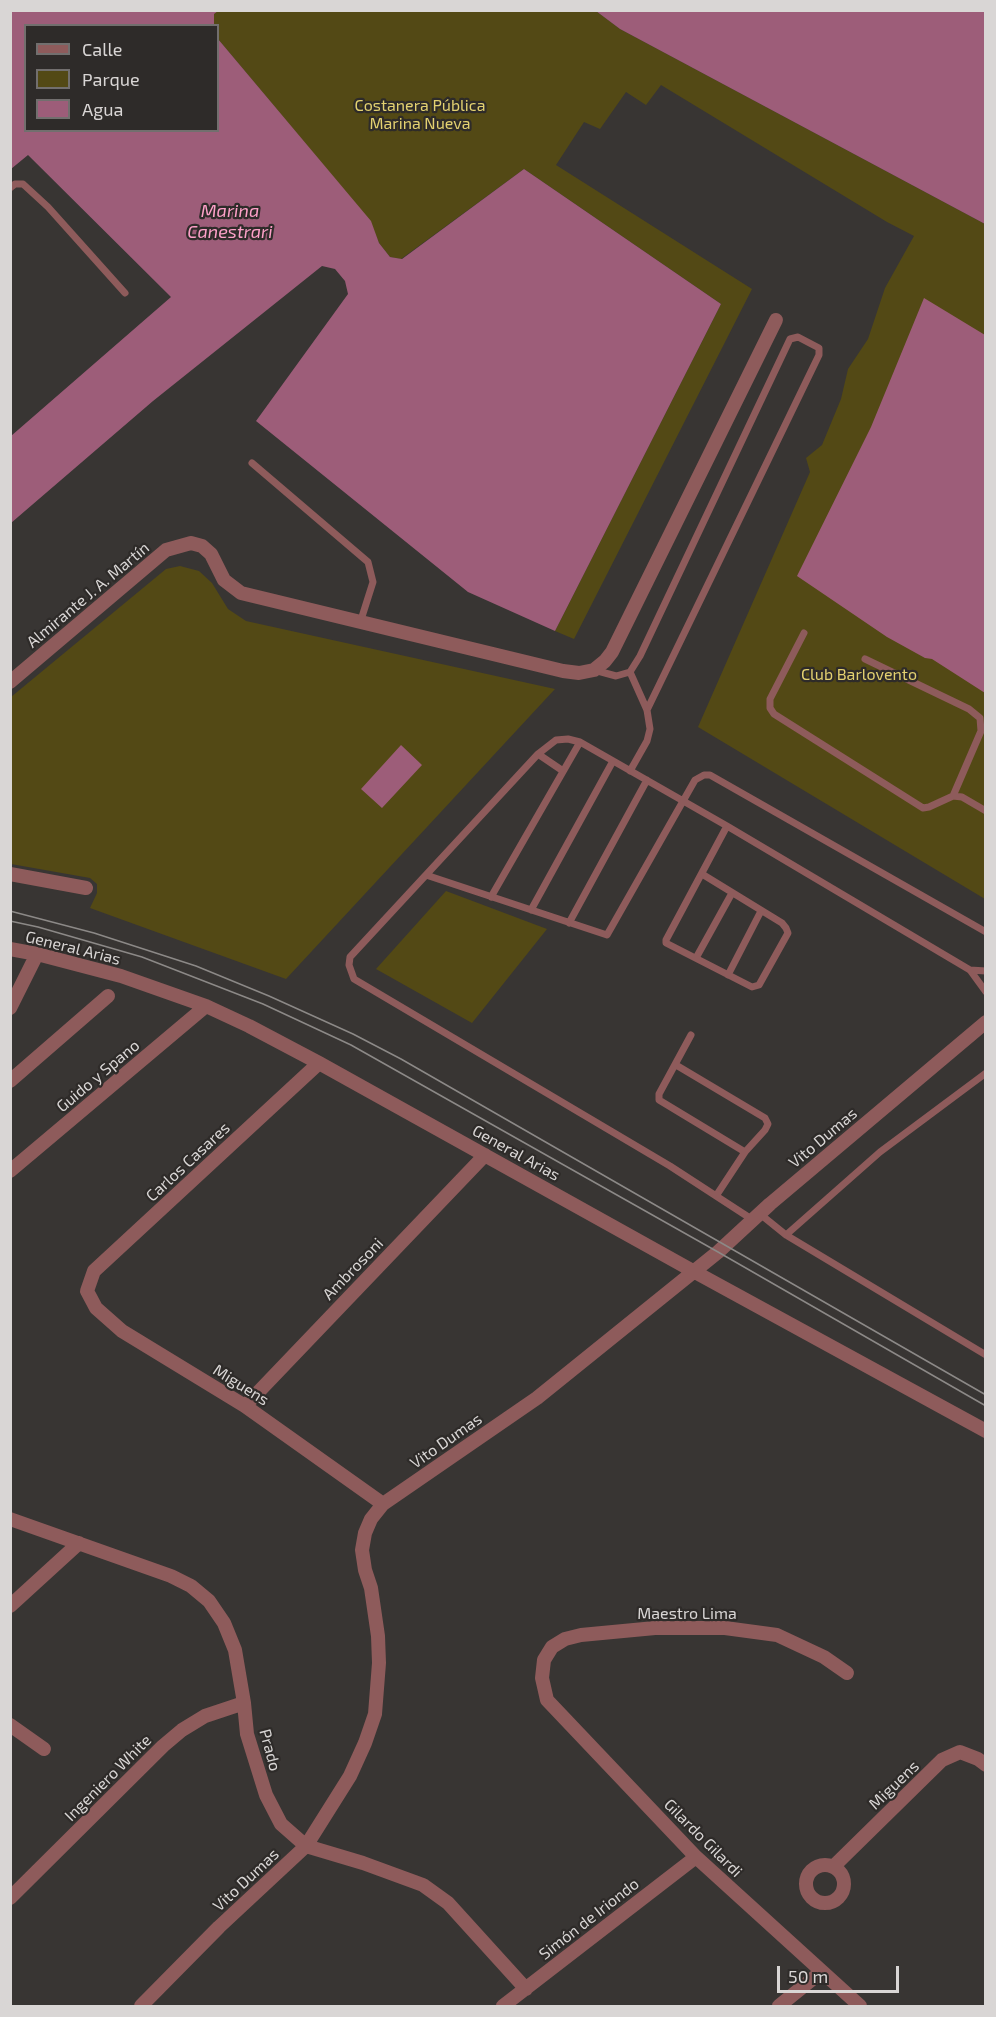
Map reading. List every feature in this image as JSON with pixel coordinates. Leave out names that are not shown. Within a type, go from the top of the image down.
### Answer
[{"type":"street","points":[[360,623],[563,671],[579,673],[594,670],[612,652],[776,320]]},
{"type":"street","name":"Almirante J. A. Martín","points":[[10,681],[166,550],[191,543],[202,546],[211,554],[224,580],[241,593],[360,623]]},
{"type":"street","points":[[10,874],[86,888]]},
{"type":"street","name":"General Arias","points":[[10,949],[121,976],[206,1006],[320,1063],[986,1431]]},
{"type":"street","points":[[10,1008],[37,954]]},
{"type":"street","points":[[10,1081],[108,996]]},
{"type":"street","name":"Guido y Spano","points":[[10,1171],[206,1006]]},
{"type":"street","name":"Vito Dumas","points":[[141,2007],[219,1927],[306,1846],[350,1776],[375,1714],[379,1664],[378,1636],[371,1588],[364,1570],[362,1550],[365,1533],[383,1504],[537,1398],[718,1252],[756,1217],[986,1022]]},
{"type":"street","name":"Carlos Casares","points":[[87,1291],[94,1271],[320,1063]]},
{"type":"street","name":"Ambrosoni","points":[[245,1406],[485,1155]]},
{"type":"street","name":"Miguens","points":[[87,1291],[96,1308],[122,1331],[245,1406],[383,1504]]},
{"type":"street","name":"Prado","points":[[10,1519],[171,1576],[191,1586],[209,1601],[224,1623],[235,1650],[247,1734],[266,1795],[281,1824],[306,1846],[363,1863],[423,1885],[448,1903],[526,1989]]},
{"type":"street","points":[[10,1606],[79,1543]]},
{"type":"street","name":"Maestro Lima","points":[[542,1678],[544,1660],[552,1647],[565,1639],[581,1635],[655,1628],[725,1628],[777,1635],[824,1656],[847,1673]]},
{"type":"street","name":"Gilardo Gilardi","points":[[542,1678],[546,1700],[696,1857],[860,2007]]},
{"type":"street","name":"Ingeniero White","points":[[10,1898],[163,1746],[182,1730],[205,1716],[244,1703]]},
{"type":"street","points":[[10,1725],[44,1749]]},
{"type":"street","name":"Miguens","points":[[834,1866],[942,1760],[960,1752],[986,1765]]},
{"type":"street","name":"Simón de Iriondo","points":[[503,2007],[696,1857]]},
{"type":"street","points":[[779,2007],[821,1972]]},
{"type":"lane","points":[[10,188],[15,184],[23,184],[48,207],[125,293]]},
{"type":"lane","points":[[594,670],[616,676],[630,672],[640,656],[790,339],[798,337],[819,348],[819,355],[647,710]]},
{"type":"lane","points":[[252,463],[368,562],[373,582],[360,623]]},
{"type":"lane","points":[[804,633],[770,699],[770,708],[774,714],[923,808],[953,796],[962,797],[986,811]]},
{"type":"lane","points":[[866,659],[969,709],[980,718],[981,731],[953,796]]},
{"type":"lane","points":[[630,672],[647,710],[650,729],[647,741],[630,771]]},
{"type":"lane","points":[[986,992],[970,970],[647,780],[580,742],[568,739],[556,740],[538,754],[350,957],[354,980],[986,1355]]},
{"type":"lane","points":[[491,897],[580,742]]},
{"type":"lane","points":[[538,754],[563,771]]},
{"type":"lane","points":[[531,910],[613,761]]},
{"type":"lane","points":[[426,875],[607,935],[695,780],[704,775],[710,775],[986,932]]},
{"type":"lane","points":[[569,923],[647,780]]},
{"type":"lane","points":[[702,874],[782,923],[788,933],[759,985],[752,987],[666,943],[727,826]]},
{"type":"lane","points":[[696,958],[732,892]]},
{"type":"lane","points":[[728,975],[761,910]]},
{"type":"lane","points":[[970,970],[986,971]]},
{"type":"lane","points":[[691,1035],[659,1095],[659,1100],[745,1152]]},
{"type":"lane","points":[[676,1065],[765,1118],[768,1124],[745,1152],[716,1196]]},
{"type":"lane","points":[[786,1235],[880,1152],[986,1073]]},
{"type":"green space","points":[[218,10],[596,11],[620,29],[985,224],[985,899],[698,727],[810,472],[806,458],[822,445],[841,399],[848,369],[868,339],[885,288],[914,236],[887,222],[661,85],[646,105],[626,92],[600,129],[584,122],[556,165],[752,289],[574,639],[555,631],[721,304],[524,169],[401,259],[390,257],[379,243],[370,221],[219,40],[219,24],[214,24],[214,14]]},
{"type":"green space","points":[[180,566],[199,571],[212,583],[228,609],[246,621],[555,689],[286,979],[90,908],[97,893],[97,884],[90,878],[11,864],[11,697],[166,569]]},
{"type":"green space","points":[[446,891],[547,929],[472,1023],[376,969]]},
{"type":"water","name":"Marina Canestrari","points":[[10,11],[218,11],[214,14],[214,24],[24,24],[24,132],[219,132],[219,40],[371,221],[379,243],[390,257],[402,259],[524,169],[721,304],[555,631],[468,592],[256,421],[348,294],[345,281],[335,269],[322,266],[153,401],[11,523],[11,436],[171,297],[28,155],[11,169]]},
{"type":"water","points":[[596,11],[985,11],[985,224],[620,29]]},
{"type":"water","points":[[924,298],[985,335],[985,693],[932,659],[925,658],[887,637],[797,576],[871,427]]},
{"type":"water","points":[[401,745],[422,765],[382,808],[361,789]]},
{"type":"tram line","points":[[10,911],[94,933],[196,966],[353,1034],[401,1059],[986,1395]]},
{"type":"tram line","points":[[10,921],[142,957],[263,1004],[351,1045],[986,1406]]},
{"type":"park label","name":"Costanera Pública Marina Nueva","points":[[420,115]]},
{"type":"park label","name":"Club Barlovento","points":[[859,675]]}]
